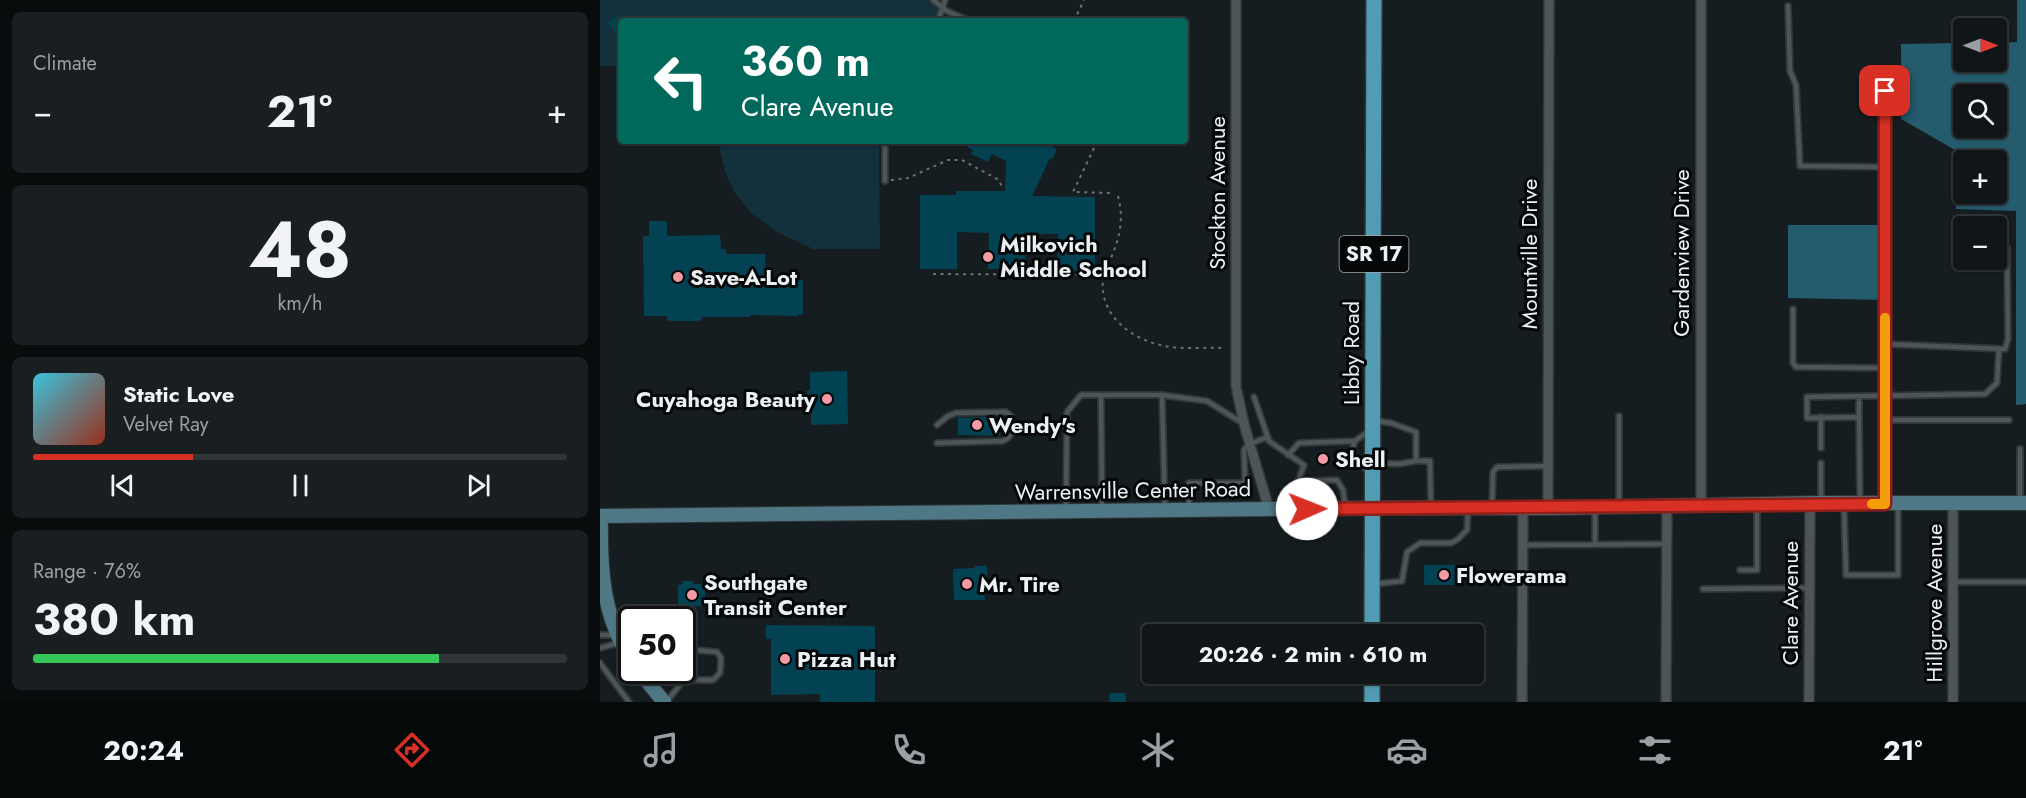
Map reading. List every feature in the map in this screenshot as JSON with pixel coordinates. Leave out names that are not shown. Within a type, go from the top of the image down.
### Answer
[{"type":"main road","name":"Libby Road","points":[[1372,624],[1374,0]]},
{"type":"main road","name":"Warrensville Center Road","points":[[601,516],[1548,508],[1816,503],[2023,503]]},
{"type":"main road","points":[[601,516],[603,606],[618,637]]},
{"type":"main road","points":[[650,684],[665,702]]},
{"type":"main road","points":[[1372,684],[1372,702]]},
{"type":"street","name":"Stockton Avenue","points":[[1236,0],[1237,389],[1249,444],[1269,509]]},
{"type":"street","name":"Mountville Drive","points":[[1548,508],[1549,0]]},
{"type":"street","name":"Gardenview Drive","points":[[1701,0],[1701,505]]},
{"type":"street","points":[[1885,91],[1885,420],[1891,504]]},
{"type":"street","name":"Clare Avenue","points":[[1809,702],[1809,588],[1816,503]]},
{"type":"street","name":"Hillgrove Avenue","points":[[1953,504],[1953,702]]},
{"type":"street","points":[[1666,702],[1667,505]]},
{"type":"street","points":[[1522,702],[1523,508]]},
{"type":"lane","points":[[933,0],[941,7],[963,18]]},
{"type":"lane","points":[[939,18],[945,0]]},
{"type":"lane","points":[[1788,6],[1790,71],[1796,85],[1800,166],[1885,167]]},
{"type":"lane","points":[[885,144],[885,180]]},
{"type":"lane","points":[[1885,344],[2006,349],[2008,339],[2007,248]]},
{"type":"lane","points":[[1793,309],[1793,363],[1796,367],[1885,368]]},
{"type":"lane","points":[[1859,417],[1807,418],[1807,397],[1984,394],[1997,383],[1999,349]]},
{"type":"lane","points":[[1066,512],[1067,412],[1080,395],[1162,395],[1207,401],[1244,424]]},
{"type":"lane","points":[[1101,395],[1102,512]]},
{"type":"lane","points":[[1162,395],[1165,511]]},
{"type":"lane","points":[[1859,396],[1860,504]]},
{"type":"lane","points":[[1254,397],[1271,444],[1304,465],[1287,509]]},
{"type":"lane","points":[[937,425],[956,413],[1006,412],[1011,416],[1012,433],[1010,438],[1003,441],[937,443]]},
{"type":"lane","points":[[1618,506],[1619,416]]},
{"type":"lane","points":[[1821,417],[1821,448]]},
{"type":"lane","points":[[1885,420],[2008,420]]},
{"type":"lane","points":[[1416,461],[1416,432],[1391,423],[1373,424],[1352,446],[1352,457],[1373,469],[1416,461],[1430,461],[1431,508]]},
{"type":"lane","points":[[1189,511],[1189,483],[1245,483],[1244,450],[1249,444],[1268,437]]},
{"type":"lane","points":[[1288,455],[1299,443],[1355,441]]},
{"type":"lane","points":[[2020,449],[2023,503]]},
{"type":"lane","points":[[1816,503],[1821,463]]},
{"type":"lane","points":[[1492,508],[1493,472],[1497,467],[1548,466]]},
{"type":"lane","points":[[1299,481],[1337,480],[1344,490],[1346,508]]},
{"type":"lane","points":[[1844,503],[1846,575],[1898,575],[1891,504]]},
{"type":"lane","points":[[1740,570],[1757,570],[1757,504]]},
{"type":"lane","points":[[1595,507],[1595,545]]},
{"type":"lane","points":[[1372,584],[1402,581],[1407,552],[1420,543],[1451,543],[1461,536],[1467,530],[1468,508]]},
{"type":"lane","points":[[1523,545],[1667,544]]},
{"type":"lane","points":[[1953,582],[2026,582]]},
{"type":"lane","points":[[1703,590],[1809,588]]},
{"type":"lane","points":[[600,635],[618,639]]},
{"type":"lane","points":[[600,648],[618,639]]},
{"type":"lane","points":[[696,650],[717,652],[721,658],[720,673],[715,679],[696,679]]},
{"type":"lane","points":[[600,663],[630,702]]},
{"type":"lane","points":[[665,702],[679,684]]},
{"type":"path","points":[[1075,18],[1084,0]]},
{"type":"path","points":[[1094,148],[1073,192],[1112,193]]},
{"type":"path","points":[[885,180],[908,178],[948,160],[962,160],[999,180],[1001,185],[999,189]]},
{"type":"path","points":[[1118,196],[1122,211],[1120,238],[1104,275],[1104,300],[1112,318],[1129,333],[1160,345],[1224,348]]},
{"type":"path","points":[[933,274],[1104,275]]},
{"type":"shaded area","points":[[600,0],[928,0],[944,14],[942,18],[618,18],[618,66],[600,66]]},
{"type":"shaded area","points":[[2017,0],[2026,0],[2026,404],[2016,405],[2016,211],[1956,209],[1956,204],[2007,204],[2007,150],[1955,150],[1901,119],[1901,44],[1953,43],[1953,72],[2007,72],[2007,42],[2017,42]]},
{"type":"shaded area","points":[[719,144],[879,144],[880,249],[813,249],[779,233],[751,213],[735,193],[725,172]]},
{"type":"shaded area","points":[[1788,225],[1885,225],[1885,300],[1788,298]]},
{"type":"building","points":[[621,14],[621,18],[618,18],[618,37],[608,22]]},
{"type":"building","points":[[962,144],[1047,144],[1057,149],[1052,159],[1050,158],[1032,196],[1095,197],[1095,271],[1057,270],[1058,234],[1026,234],[1025,269],[988,269],[989,233],[957,232],[957,269],[920,269],[920,195],[956,195],[956,191],[1005,191],[1006,161],[992,154],[988,162],[971,154],[973,150]]},
{"type":"building","points":[[649,221],[667,221],[667,236],[720,235],[721,249],[726,249],[726,254],[765,254],[766,281],[803,280],[803,314],[798,314],[798,316],[702,317],[702,320],[696,321],[672,321],[667,320],[667,316],[644,316],[643,236],[649,236]]},
{"type":"building","points":[[847,371],[848,424],[811,425],[811,406],[807,406],[810,372]]},
{"type":"building","points":[[1000,417],[1000,436],[958,435],[958,418]]},
{"type":"building","name":"Flowerama","points":[[1424,565],[1463,565],[1464,585],[1424,585]]},
{"type":"building","points":[[975,566],[987,566],[987,577],[984,577],[985,600],[954,600],[953,569],[975,568]]},
{"type":"building","name":"Southgate Transit Center","points":[[682,581],[693,581],[693,584],[705,584],[705,606],[678,606],[678,585],[682,584]]},
{"type":"building","points":[[766,625],[875,626],[875,702],[820,702],[820,694],[771,695],[771,639],[766,639]]},
{"type":"building","points":[[1110,693],[1126,693],[1126,702],[1109,702]]},
{"type":"slow traffic","points":[[1872,504],[1885,504],[1885,318]]},
{"type":"place","name":"Milkovich Middle School","points":[[988,257]]},
{"type":"place","name":"Save-A-Lot","points":[[678,277]]},
{"type":"place","name":"Cuyahoga Beauty","points":[[827,399]]},
{"type":"place","name":"Wendy's","points":[[977,425]]},
{"type":"place","name":"Shell","points":[[1323,459]]},
{"type":"place","name":"Flowerama","points":[[1444,575]]},
{"type":"place","name":"Mr. Tire","points":[[967,584]]},
{"type":"place","name":"Southgate Transit Center","points":[[692,595]]},
{"type":"place","name":"Pizza Hut","points":[[785,659]]},
{"type":"route","points":[[1307,509],[1885,504],[1885,91]]}]
